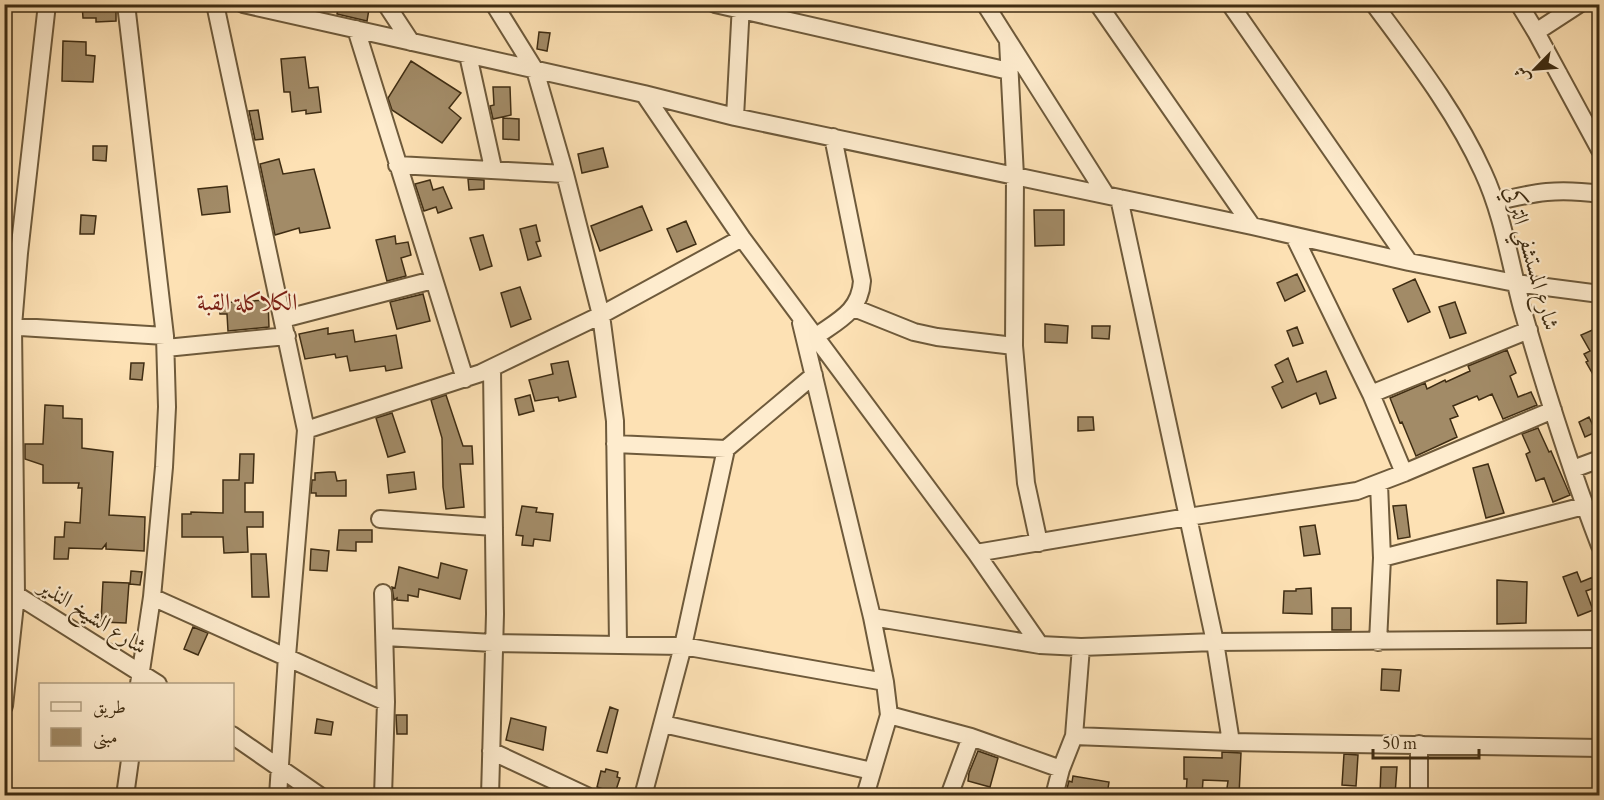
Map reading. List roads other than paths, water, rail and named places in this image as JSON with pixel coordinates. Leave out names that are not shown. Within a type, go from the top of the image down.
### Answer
[{"type":"street","points":[[4,706],[10,591],[9,326],[12,252],[47,4]]},
{"type":"street","points":[[126,4],[166,342],[167,407],[164,466],[152,597],[139,678]]},
{"type":"street","points":[[215,4],[306,430],[278,795]]},
{"type":"street","points":[[243,4],[644,94],[735,117],[1252,225],[1409,262],[1515,283],[1599,294]]},
{"type":"street","points":[[386,4],[411,42]]},
{"type":"street","points":[[494,4],[535,70],[566,174],[601,315],[615,421],[618,644]]},
{"type":"street","points":[[715,4],[741,7],[1010,71]]},
{"type":"street","points":[[985,4],[1113,196],[1188,517],[1215,642],[1231,742]]},
{"type":"street","points":[[1098,4],[1252,225]]},
{"type":"street","points":[[1230,4],[1409,262]]},
{"type":"street","name":"شارع المستشفي التركي","points":[[1374,4],[1459,127],[1483,171],[1495,202],[1528,330],[1599,546]]},
{"type":"street","points":[[1519,4],[1599,150]]},
{"type":"street","points":[[1536,32],[1579,4]]},
{"type":"street","points":[[735,117],[741,7]]},
{"type":"street","points":[[356,29],[465,379]]},
{"type":"street","points":[[1008,41],[1015,176],[1014,346],[1026,483],[1039,543]]},
{"type":"street","points":[[468,55],[493,168]]},
{"type":"street","points":[[644,94],[742,238],[976,553],[1040,645]]},
{"type":"street","points":[[815,337],[854,308],[861,292],[862,281],[833,137]]},
{"type":"street","points":[[397,165],[493,168],[566,174]]},
{"type":"street","points":[[1495,202],[1537,192],[1570,190],[1599,194]]},
{"type":"street","points":[[1294,236],[1371,394],[1404,473]]},
{"type":"street","points":[[306,430],[465,379],[492,368],[601,315],[742,238]]},
{"type":"street","points":[[283,319],[433,280]]},
{"type":"street","points":[[854,308],[914,332],[1014,346]]},
{"type":"street","points":[[799,316],[872,617],[885,681],[889,716],[865,795]]},
{"type":"street","points":[[9,326],[166,342],[287,336]]},
{"type":"street","points":[[1371,394],[1528,330]]},
{"type":"street","points":[[490,795],[495,527],[492,368]]},
{"type":"street","points":[[643,795],[683,646],[726,449],[814,375]]},
{"type":"street","points":[[976,553],[1348,492],[1378,484],[1553,410]]},
{"type":"street","points":[[615,444],[726,449]]},
{"type":"street","points":[[1573,470],[1599,459]]},
{"type":"street","points":[[1378,484],[1382,558],[1378,642]]},
{"type":"street","points":[[1382,558],[1584,506]]},
{"type":"street","points":[[380,519],[495,527]]},
{"type":"street","name":"شارع الشيخ النذير","points":[[10,591],[139,678],[155,683]]},
{"type":"street","points":[[383,593],[386,702],[384,795]]},
{"type":"street","points":[[152,597],[386,702]]},
{"type":"street","points":[[872,617],[1040,645],[1081,647],[1215,642],[1599,639]]},
{"type":"street","points":[[385,637],[493,643],[683,646],[885,681]]},
{"type":"street","points":[[1054,795],[1074,736],[1081,647]]},
{"type":"street","points":[[889,716],[971,737],[1061,769]]},
{"type":"street","points":[[663,724],[872,771]]},
{"type":"street","points":[[234,736],[320,795]]},
{"type":"street","points":[[1074,736],[1231,742],[1599,748]]},
{"type":"street","points":[[949,795],[971,737]]},
{"type":"street","points":[[1419,744],[1419,795]]},
{"type":"street","points":[[491,751],[587,795]]},
{"type":"street","points":[[125,795],[130,761]]},
{"type":"district","name":"الكلاكلة القبة","points":[[247,301]]}]
